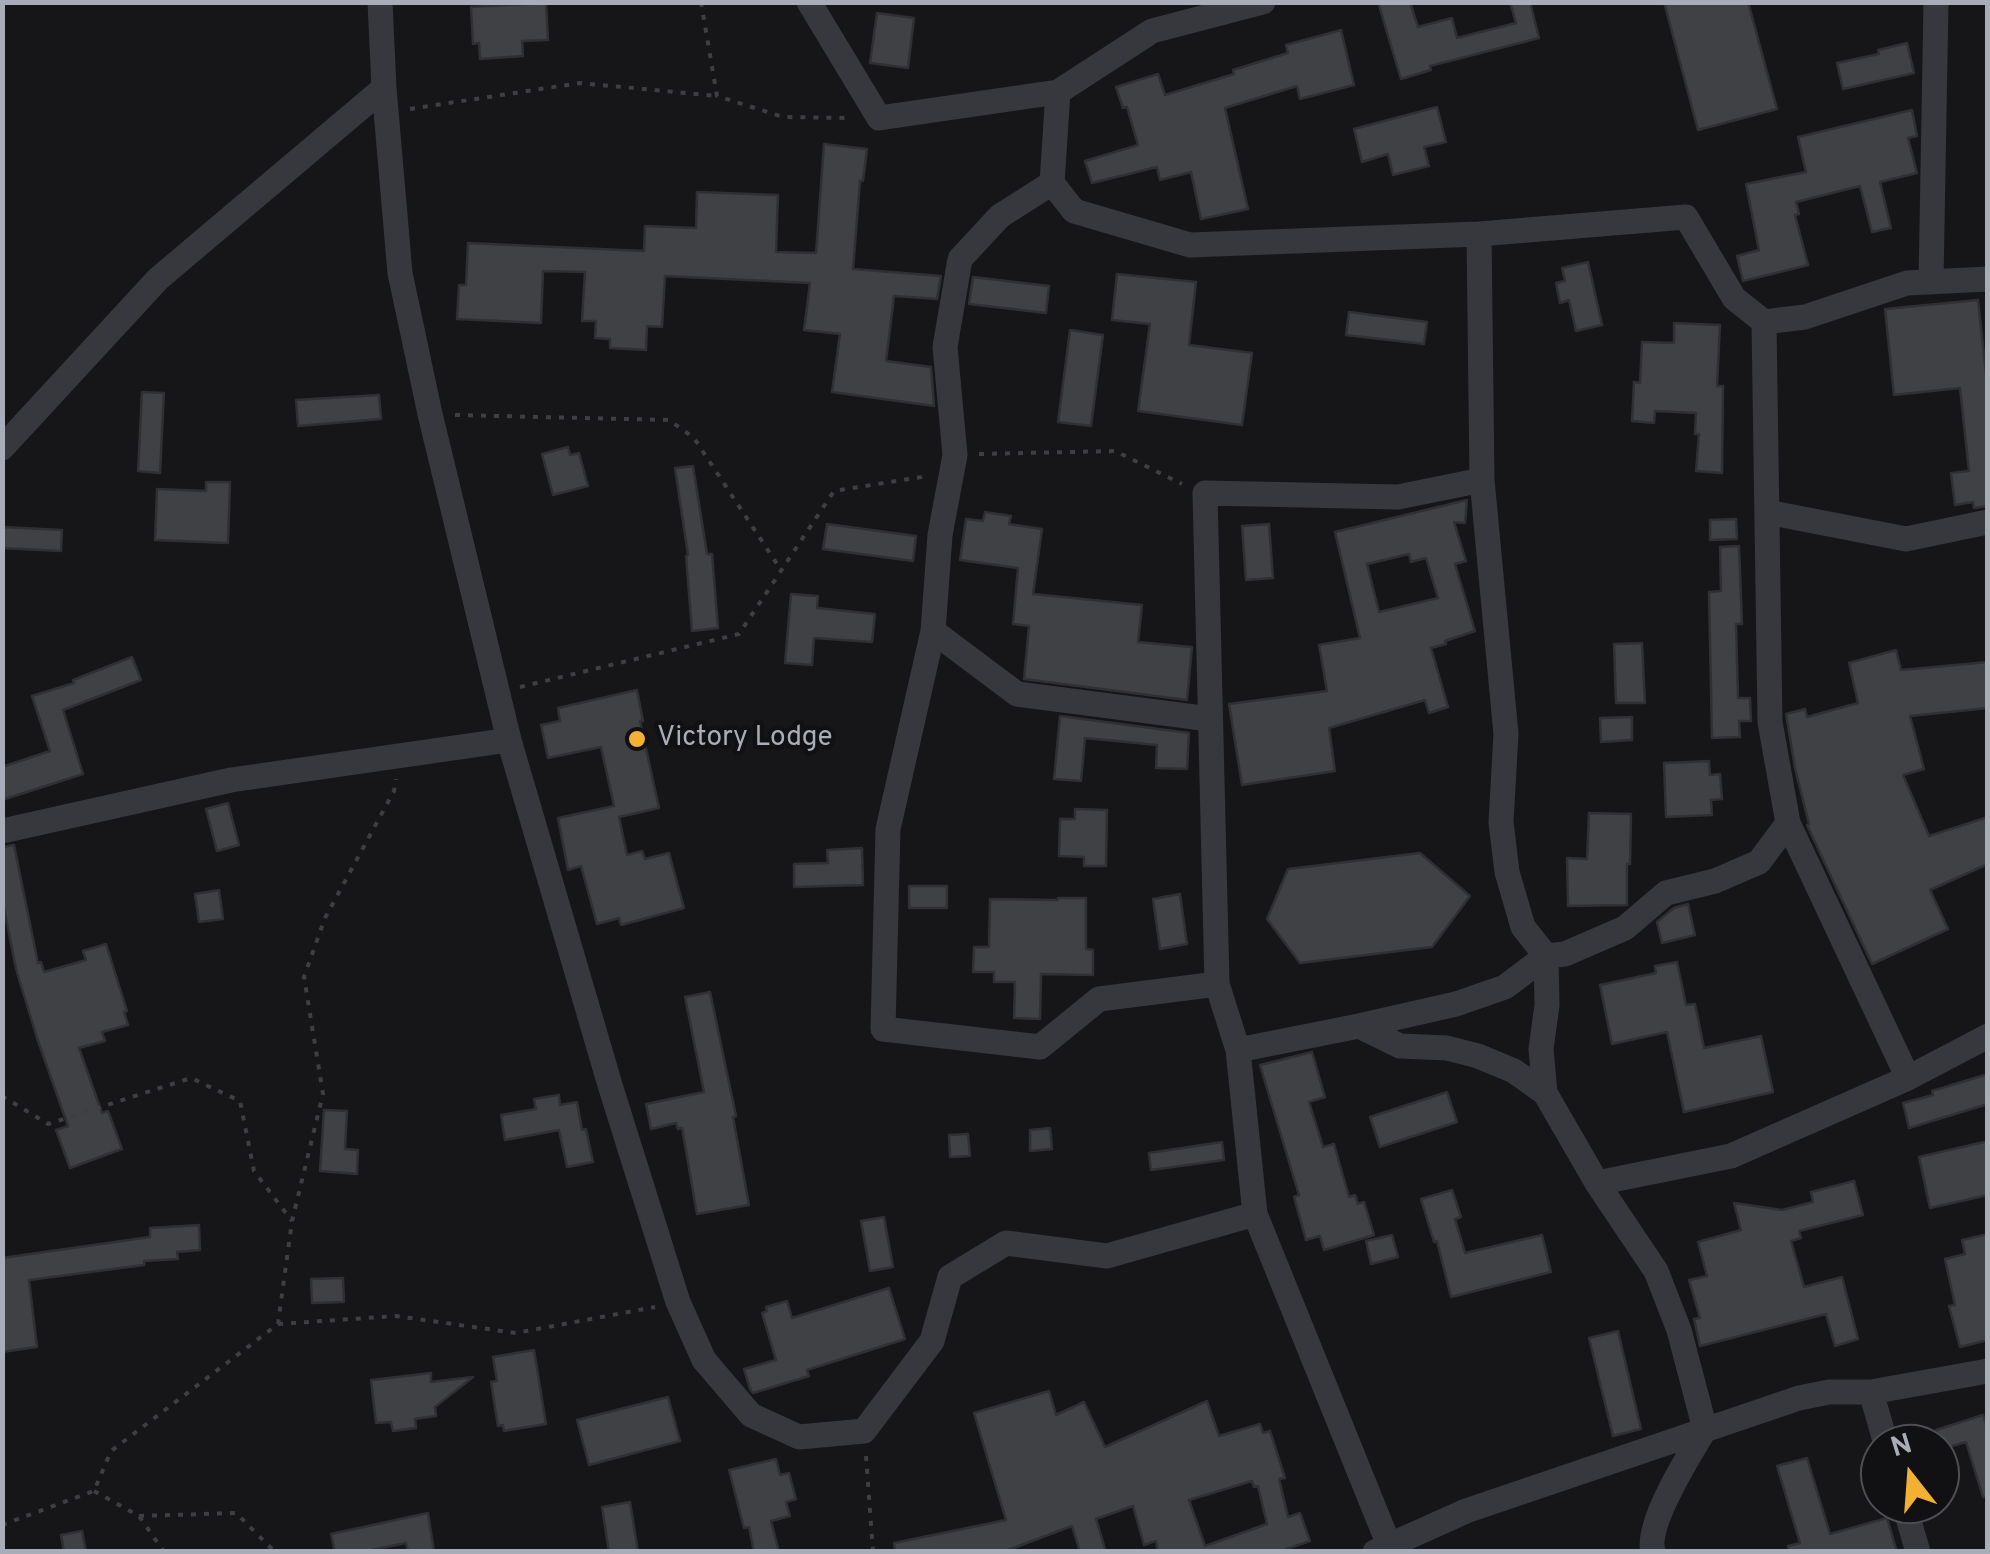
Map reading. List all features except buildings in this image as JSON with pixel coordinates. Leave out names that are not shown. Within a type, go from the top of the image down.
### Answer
[{"type":"street","points":[[380,2],[400,273],[430,414],[509,740],[678,1302],[704,1360],[750,1416],[799,1438],[864,1431],[932,1341],[950,1277],[1006,1243],[1107,1256],[1255,1214]]},
{"type":"street","points":[[809,2],[879,118],[1058,92],[1152,32],[1263,2]]},
{"type":"street","points":[[1930,282],[1936,2]]},
{"type":"street","points":[[1058,92],[1052,183],[1074,211],[1190,245],[1479,234],[1686,217],[1734,298],[1764,322],[1804,317],[1907,283],[1988,279]]},
{"type":"street","points":[[2,448],[158,280],[385,101]]},
{"type":"street","points":[[1052,183],[1000,216],[960,259],[945,347],[955,455],[940,535],[934,631],[888,829],[883,1029],[1040,1048],[1099,999],[1217,984]]},
{"type":"street","points":[[1479,234],[1482,480],[1506,734],[1502,822],[1507,872],[1524,927],[1546,956],[1548,1005],[1541,1049],[1545,1092],[1597,1183],[1656,1272],[1679,1330],[1706,1430],[1658,1517],[1650,1541],[1652,1552]]},
{"type":"street","points":[[1764,322],[1770,722],[1788,823],[1908,1078]]},
{"type":"street","points":[[1482,480],[1398,498],[1205,493],[1217,984],[1238,1050],[1255,1214],[1382,1548],[1466,1512],[1798,1398],[1829,1392],[1871,1392],[1988,1371]]},
{"type":"street","points":[[1767,512],[1906,539],[1988,522]]},
{"type":"street","points":[[934,631],[1017,694],[1210,719]]},
{"type":"street","points":[[2,831],[231,780],[509,740]]},
{"type":"street","points":[[1238,1050],[1456,1004],[1505,987],[1546,956],[1565,954],[1625,928],[1666,893],[1715,881],[1759,862],[1788,823]]},
{"type":"street","points":[[1359,1026],[1400,1046],[1448,1048],[1478,1056],[1514,1071],[1545,1092]]},
{"type":"street","points":[[1597,1183],[1730,1156],[1908,1078],[1988,1036]]},
{"type":"street","points":[[1871,1392],[1880,1424]]},
{"type":"street","points":[[1910,1524],[1918,1552]]},
{"type":"path","points":[[701,2],[717,96]]},
{"type":"path","points":[[385,101],[580,83],[717,96],[783,117],[879,118]]},
{"type":"path","points":[[430,414],[669,420],[694,438],[781,570]]},
{"type":"path","points":[[497,693],[739,634],[834,491],[920,477],[955,455],[1114,451],[1205,493]]},
{"type":"path","points":[[278,1324],[292,1221],[323,1094],[304,978],[325,918],[394,791],[399,754]]},
{"type":"path","points":[[2,1096],[48,1124],[191,1078],[240,1101],[254,1171],[292,1221]]},
{"type":"path","points":[[2,1524],[94,1491],[111,1451],[278,1324],[396,1316],[516,1332],[678,1302]]},
{"type":"path","points":[[864,1431],[873,1552]]},
{"type":"path","points":[[94,1491],[139,1516],[164,1552]]},
{"type":"path","points":[[139,1516],[236,1514],[275,1552]]},
{"type":"place","name":"Victory Lodge","points":[[637,739]]}]
